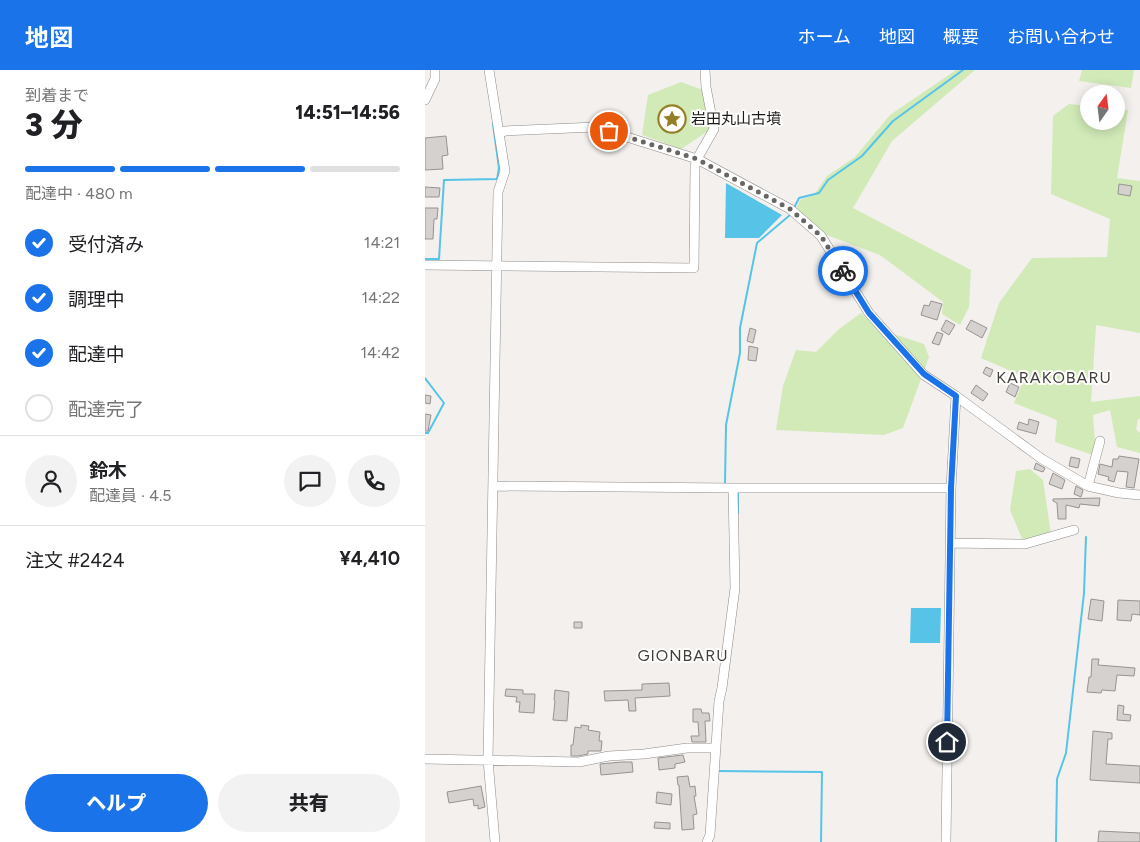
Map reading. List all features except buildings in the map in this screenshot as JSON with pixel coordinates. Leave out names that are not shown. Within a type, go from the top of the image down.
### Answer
[{"type":"street","points":[[425,100],[435,75],[442,70]]},
{"type":"street","points":[[489,70],[505,171],[498,192],[488,760],[495,842]]},
{"type":"street","points":[[425,265],[694,268],[695,166],[714,129],[706,88],[705,70]]},
{"type":"street","points":[[500,134],[505,130],[595,127],[697,159],[793,212],[821,236],[869,313],[924,374],[1042,459],[1088,486],[1119,493],[1140,495]]},
{"type":"street","points":[[946,842],[951,488],[956,396]]},
{"type":"street","points":[[1088,486],[1099,441]]},
{"type":"street","points":[[494,486],[951,488]]},
{"type":"street","points":[[707,842],[710,835],[719,701],[735,588],[733,488]]},
{"type":"street","points":[[950,543],[1025,544],[1074,530]]},
{"type":"street","points":[[425,758],[579,762],[609,756],[644,754],[687,748],[715,748]]},
{"type":"green space","points":[[956,70],[975,70],[892,141],[853,208],[971,270],[969,307],[960,325],[942,314],[943,302],[880,255],[824,234],[796,209],[800,200],[814,195],[827,176],[855,157],[890,115]]},
{"type":"green space","points":[[1082,70],[1134,70],[1131,88],[1125,87],[1125,85],[1079,81]]},
{"type":"green space","points":[[681,82],[703,90],[711,129],[681,149],[642,135],[648,95]]},
{"type":"green space","points":[[1069,104],[1080,105],[1080,130],[1125,130],[1117,178],[1140,181],[1140,333],[1096,325],[1091,402],[1140,396],[1140,419],[1138,419],[1136,429],[1140,433],[1140,453],[1117,447],[1110,410],[1093,415],[1095,442],[1093,455],[1055,442],[1057,420],[1014,403],[1025,377],[981,358],[999,303],[1032,258],[1107,257],[1110,219],[1051,194],[1053,116]]},
{"type":"green space","points":[[1125,110],[1128,110],[1125,129]]},
{"type":"green space","points":[[861,313],[878,329],[924,344],[929,357],[903,428],[884,435],[776,430],[783,386],[796,350],[816,352],[839,329]]},
{"type":"green space","points":[[1030,469],[1043,480],[1051,534],[1023,541],[1010,510],[1016,471]]},
{"type":"water","points":[[726,183],[782,215],[759,238],[725,238]]},
{"type":"water","points":[[911,608],[941,608],[940,643],[910,643]]},
{"type":"waterway","points":[[794,208],[799,198],[819,193],[828,180],[862,156],[893,121],[963,70]]},
{"type":"waterway","points":[[425,259],[439,259],[444,180],[497,179],[499,168],[493,124]]},
{"type":"waterway","points":[[725,483],[726,425],[740,353],[740,328],[757,243],[790,215]]},
{"type":"waterway","points":[[425,378],[444,403],[428,433],[425,433]]},
{"type":"waterway","points":[[738,490],[738,513]]},
{"type":"waterway","points":[[1056,842],[1057,779],[1066,753],[1084,593],[1086,537]]},
{"type":"waterway","points":[[718,771],[822,772],[821,842]]},
{"type":"way so far","points":[[609,131],[697,159],[790,209],[821,236],[843,271]]},
{"type":"place","name":"岩田丸山古墳","points":[[672,119]]},
{"type":"district","name":"KARAKOBARU","points":[[1054,377]]},
{"type":"district","name":"GIONBARU","points":[[683,655]]},
{"type":"route","points":[[843,271],[869,313],[924,374],[956,396],[951,488],[947,742]]}]
